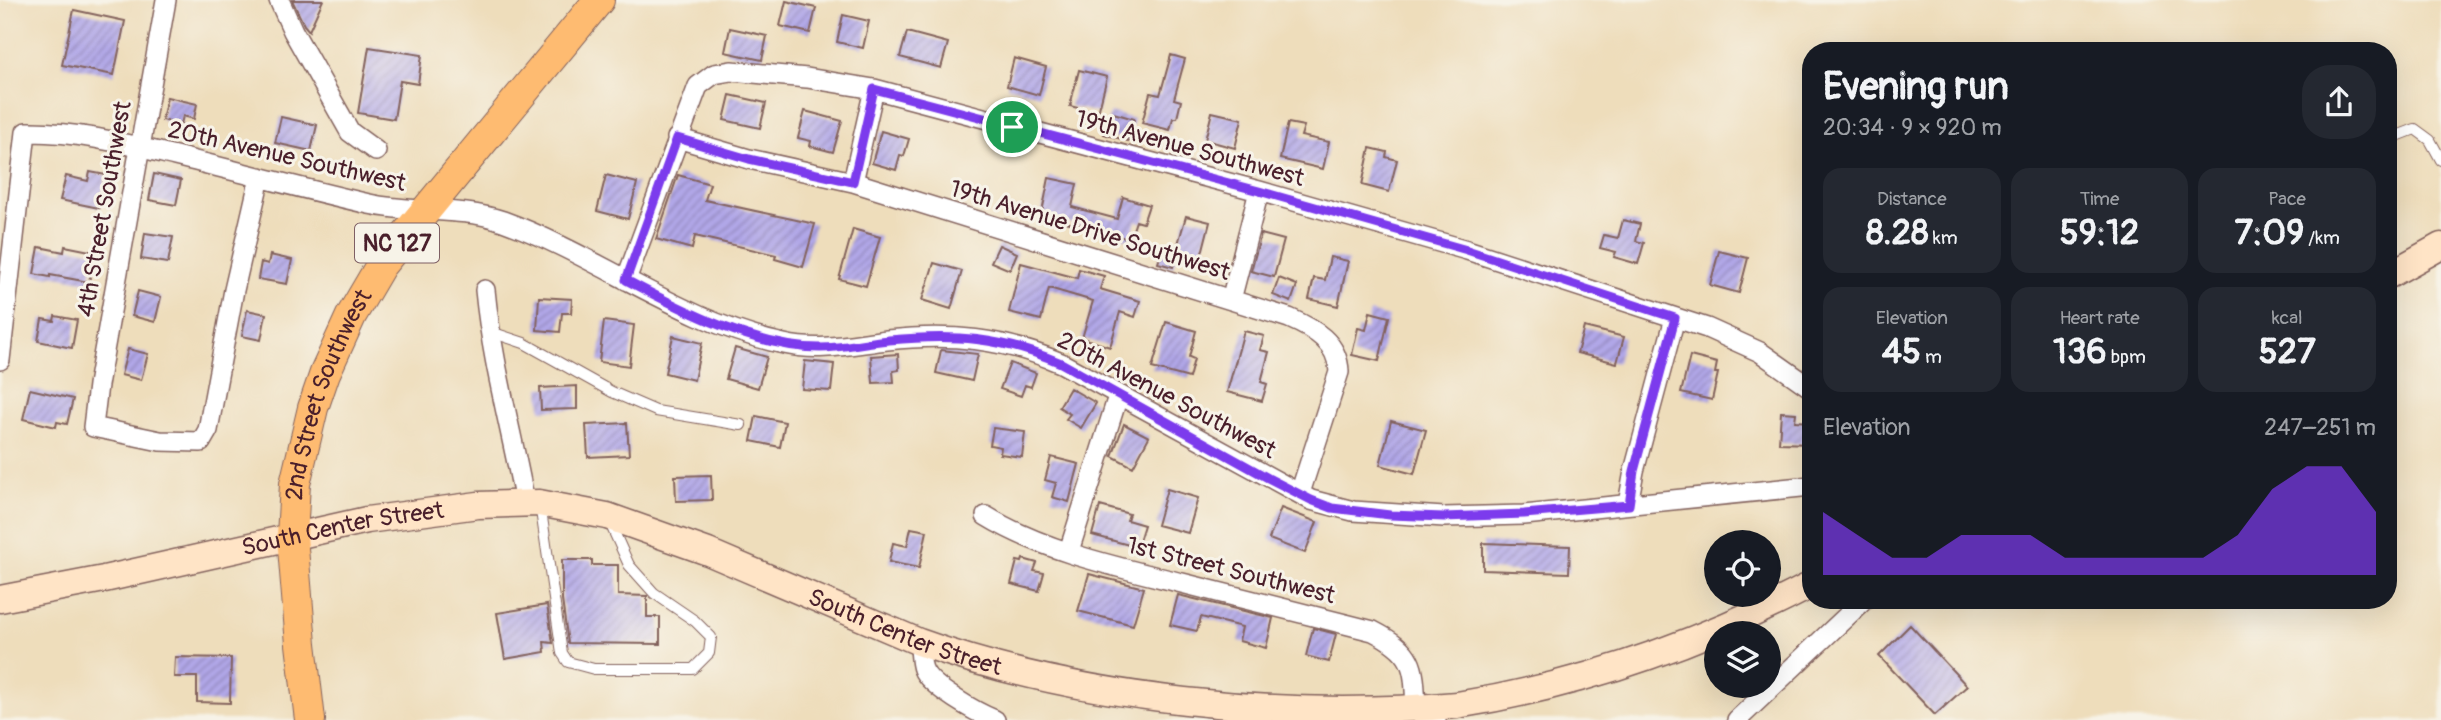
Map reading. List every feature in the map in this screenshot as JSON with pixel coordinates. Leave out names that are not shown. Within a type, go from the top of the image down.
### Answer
[{"type":"main road","name":"2nd Street Southwest","points":[[292,536],[295,484],[313,408],[334,349],[368,285],[399,240],[599,0]]},
{"type":"main road","name":"NC 127","points":[[292,536],[310,720]]},
{"type":"street","name":"4th Street Southwest","points":[[166,0],[93,426],[160,441],[201,442],[208,430],[234,289],[260,177]]},
{"type":"street","points":[[279,0],[293,31],[350,132],[376,152]]},
{"type":"street","name":"19th Avenue Southwest","points":[[626,280],[698,86],[714,74],[731,71],[773,74],[874,89],[1259,191],[1467,250],[1707,328],[1760,352],[1802,382]]},
{"type":"street","points":[[853,182],[874,89]]},
{"type":"street","name":"20th Avenue Southwest","points":[[0,359],[26,132],[51,132],[139,148],[373,205],[479,215],[502,221],[561,246],[723,326],[786,345],[820,348],[926,337],[997,341],[1028,349],[1061,363],[1311,500],[1353,511],[1444,517],[1524,514],[1802,487]]},
{"type":"street","name":"19th Avenue Drive Southwest","points":[[677,138],[749,159],[853,182],[1289,318],[1313,329],[1328,342],[1339,358],[1339,372],[1300,493]]},
{"type":"street","points":[[1231,300],[1259,191]]},
{"type":"street","points":[[2397,271],[2441,247]]},
{"type":"street","points":[[485,290],[498,380],[532,503]]},
{"type":"street","points":[[1629,505],[1634,471],[1675,318]]},
{"type":"street","points":[[1069,551],[1118,396]]},
{"type":"street","name":"South Center Street","points":[[0,599],[104,579],[367,520],[478,505],[532,503],[607,516],[708,552],[919,642],[1055,683],[1165,703],[1303,714],[1426,715],[1456,705],[1525,692],[1625,666],[1720,630],[1802,589]]},
{"type":"street","name":"1st Street Southwest","points":[[986,516],[1013,532],[1040,543],[1150,575],[1373,631],[1392,640],[1403,650],[1414,670],[1426,715]]},
{"type":"street","points":[[1737,720],[1854,609]]},
{"type":"street","points":[[919,642],[923,670],[929,678],[961,703],[995,720]]},
{"type":"lane","points":[[2397,136],[2415,129],[2430,140],[2441,160]]},
{"type":"lane","points":[[490,332],[524,343],[612,392],[656,411],[741,425]]},
{"type":"lane","points":[[532,503],[562,653],[568,662],[594,669],[693,669],[709,653],[710,637],[695,621],[654,593],[629,565],[607,516]]},
{"type":"building","points":[[292,0],[323,0],[309,31],[304,25]]},
{"type":"building","points":[[786,1],[816,8],[810,33],[780,26]]},
{"type":"building","points":[[74,10],[125,21],[114,75],[62,65]]},
{"type":"building","points":[[843,15],[869,21],[863,48],[837,42]]},
{"type":"building","points":[[730,28],[767,36],[762,60],[725,52]]},
{"type":"building","points":[[907,32],[948,43],[941,68],[900,57]]},
{"type":"building","points":[[369,47],[422,55],[418,84],[400,81],[394,119],[358,113]]},
{"type":"building","points":[[1171,55],[1185,59],[1174,99],[1181,101],[1177,118],[1173,118],[1170,130],[1142,123],[1150,93],[1160,95]]},
{"type":"building","points":[[1014,58],[1046,67],[1039,95],[1007,86]]},
{"type":"building","points":[[1079,70],[1107,77],[1098,113],[1070,106]]},
{"type":"building","points":[[730,95],[766,103],[760,128],[724,120]]},
{"type":"building","points":[[167,97],[197,104],[194,119],[183,116],[181,124],[162,120]]},
{"type":"building","points":[[805,111],[842,121],[833,152],[810,146],[811,141],[798,138]]},
{"type":"building","points":[[1110,112],[1134,119],[1128,141],[1104,134]]},
{"type":"building","points":[[1212,112],[1242,119],[1235,148],[1205,140]]},
{"type":"building","points":[[281,117],[317,125],[311,151],[275,143]]},
{"type":"building","points":[[1288,123],[1304,126],[1301,136],[1329,142],[1323,169],[1280,159]]},
{"type":"building","points":[[881,131],[909,139],[904,156],[900,155],[896,170],[872,163]]},
{"type":"building","points":[[1370,148],[1387,152],[1386,157],[1397,160],[1389,192],[1362,185]]},
{"type":"building","points":[[90,172],[106,175],[99,208],[60,200],[66,176],[88,181]]},
{"type":"building","points":[[154,174],[181,180],[176,205],[149,200]]},
{"type":"building","points":[[606,175],[637,183],[628,219],[597,211]]},
{"type":"building","points":[[678,175],[710,184],[705,200],[815,224],[803,267],[775,259],[776,255],[695,236],[692,249],[656,239]]},
{"type":"building","points":[[1049,178],[1077,184],[1072,207],[1117,219],[1123,197],[1149,205],[1143,223],[1136,221],[1130,239],[1041,217]]},
{"type":"building","points":[[1186,216],[1210,222],[1200,261],[1176,255],[1173,267],[1158,263],[1163,247],[1176,251]]},
{"type":"building","points":[[1623,220],[1640,224],[1636,241],[1644,243],[1638,264],[1614,257],[1616,252],[1600,248],[1604,235],[1618,238]]},
{"type":"building","points":[[853,229],[880,237],[866,286],[839,279]]},
{"type":"building","points":[[145,233],[173,237],[168,263],[141,259]]},
{"type":"building","points":[[1261,234],[1284,240],[1274,277],[1251,271]]},
{"type":"building","points":[[999,245],[1017,253],[1010,270],[991,262]]},
{"type":"building","points":[[65,246],[95,252],[89,282],[34,274],[39,247],[64,252]]},
{"type":"building","points":[[1719,251],[1748,258],[1739,293],[1710,285]]},
{"type":"building","points":[[270,255],[292,260],[287,284],[258,279],[261,262],[268,264]]},
{"type":"building","points":[[1330,257],[1348,261],[1338,306],[1309,299],[1314,278],[1325,280]]},
{"type":"building","points":[[934,263],[962,271],[951,309],[922,300]]},
{"type":"building","points":[[1021,263],[1077,278],[1079,269],[1104,276],[1100,289],[1140,301],[1135,317],[1120,312],[1110,347],[1082,338],[1093,301],[1049,288],[1041,320],[1009,312]]},
{"type":"building","points":[[1279,278],[1297,285],[1291,302],[1273,295]]},
{"type":"building","points":[[138,291],[161,297],[155,322],[132,316]]},
{"type":"building","points":[[539,297],[572,299],[571,313],[562,313],[560,332],[537,330]]},
{"type":"building","points":[[247,310],[266,314],[261,340],[242,336]]},
{"type":"building","points":[[1370,312],[1389,317],[1379,361],[1352,355],[1358,328],[1366,330]]},
{"type":"building","points":[[55,316],[77,320],[72,348],[38,341],[42,319],[54,321]]},
{"type":"building","points":[[604,321],[634,325],[629,366],[599,362]]},
{"type":"building","points":[[1166,322],[1196,331],[1189,357],[1194,359],[1189,378],[1152,368]]},
{"type":"building","points":[[1584,327],[1624,337],[1617,363],[1577,353]]},
{"type":"building","points":[[1244,331],[1264,336],[1260,350],[1269,352],[1261,382],[1267,384],[1262,401],[1227,392]]},
{"type":"building","points":[[673,336],[702,343],[694,380],[665,373]]},
{"type":"building","points":[[735,348],[767,357],[758,388],[726,379]]},
{"type":"building","points":[[128,349],[148,354],[141,380],[121,375]]},
{"type":"building","points":[[941,350],[978,354],[972,381],[936,373]]},
{"type":"building","points":[[898,354],[899,370],[893,371],[894,382],[873,383],[871,356]]},
{"type":"building","points":[[1690,356],[1717,363],[1715,373],[1718,373],[1712,400],[1681,393]]},
{"type":"building","points":[[805,361],[834,364],[831,391],[802,389]]},
{"type":"building","points":[[1010,363],[1036,373],[1031,387],[1025,385],[1021,396],[1000,389]]},
{"type":"building","points":[[577,386],[577,409],[541,410],[540,388]]},
{"type":"building","points":[[1070,388],[1096,403],[1081,428],[1066,419],[1070,414],[1059,407]]},
{"type":"building","points":[[30,389],[73,399],[67,424],[57,422],[56,427],[23,419]]},
{"type":"building","points":[[1781,412],[1796,413],[1795,421],[1802,421],[1802,444],[1779,443]]},
{"type":"building","points":[[756,416],[785,422],[780,447],[751,441]]},
{"type":"building","points":[[1391,421],[1426,430],[1414,474],[1380,465]]},
{"type":"building","points":[[627,423],[629,455],[588,457],[586,425]]},
{"type":"building","points":[[1124,424],[1149,437],[1133,467],[1112,456]]},
{"type":"building","points":[[993,428],[1025,432],[1022,457],[1000,454],[1001,447],[990,445]]},
{"type":"building","points":[[1051,457],[1079,464],[1069,502],[1052,497],[1056,483],[1045,480]]},
{"type":"building","points":[[711,475],[712,500],[676,501],[675,476]]},
{"type":"building","points":[[1167,489],[1198,498],[1188,533],[1157,525]]},
{"type":"building","points":[[1100,506],[1129,514],[1127,520],[1144,525],[1139,541],[1131,538],[1129,545],[1092,535]]},
{"type":"building","points":[[1281,508],[1317,522],[1305,553],[1269,539]]},
{"type":"building","points":[[911,528],[927,531],[919,568],[889,562],[893,543],[907,546]]},
{"type":"building","points":[[1483,543],[1570,546],[1569,573],[1483,570]]},
{"type":"building","points":[[1023,559],[1037,563],[1034,571],[1044,573],[1039,591],[1011,584],[1017,561],[1022,562]]},
{"type":"building","points":[[562,560],[592,560],[592,565],[618,565],[618,595],[647,596],[647,617],[660,617],[660,644],[568,643],[562,600]]},
{"type":"building","points":[[1089,574],[1144,588],[1133,625],[1078,611]]},
{"type":"building","points":[[1178,595],[1273,618],[1266,648],[1239,641],[1242,627],[1201,617],[1197,631],[1170,625]]},
{"type":"building","points":[[547,605],[553,643],[544,642],[545,652],[505,659],[497,613]]},
{"type":"building","points":[[1910,625],[1967,686],[1935,715],[1879,656]]},
{"type":"building","points":[[1313,628],[1336,634],[1329,662],[1306,656]]},
{"type":"building","points":[[175,657],[231,658],[230,703],[197,702],[197,677],[174,677]]},
{"type":"route","points":[[874,89],[1012,127],[1259,191],[1467,250],[1675,318],[1634,471],[1629,505],[1524,514],[1444,517],[1390,515],[1332,508],[1268,478],[1061,363],[1028,349],[997,341],[926,337],[820,348],[786,345],[723,326],[626,280],[677,138],[749,159],[853,182],[874,89]]}]
